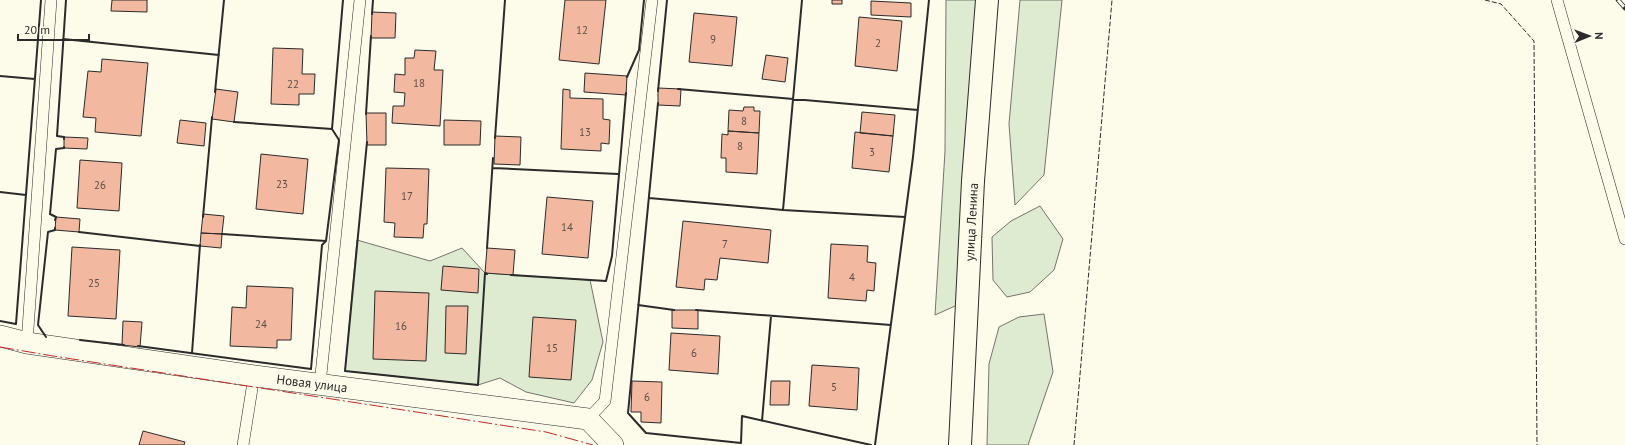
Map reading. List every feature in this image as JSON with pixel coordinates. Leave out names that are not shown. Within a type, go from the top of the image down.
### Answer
[{"type":"main road","name":"улица Ленина","points":[[960,445],[973,181],[987,0]]},
{"type":"street","name":"Новая улица","points":[[0,336],[27,343],[254,376],[588,419]]},
{"type":"street","points":[[588,419],[607,443]]},
{"type":"lane","points":[[27,343],[52,0]]},
{"type":"lane","points":[[320,384],[360,0]]},
{"type":"lane","points":[[588,419],[605,401],[652,0]]},
{"type":"lane","points":[[1557,0],[1625,239]]},
{"type":"lane","points":[[243,445],[254,376]]},
{"type":"green space","points":[[946,0],[977,0],[964,302],[935,315],[945,151]]},
{"type":"green space","points":[[1020,0],[1062,0],[1044,175],[1015,205],[1009,124]]},
{"type":"green space","points":[[1040,206],[1063,239],[1054,270],[1030,292],[1007,297],[993,280],[992,237],[1011,221]]},
{"type":"green space","points":[[357,240],[430,261],[462,248],[485,273],[590,280],[603,342],[592,380],[574,403],[526,392],[500,378],[478,385],[345,371]]},
{"type":"green space","points":[[1044,314],[1053,372],[1028,445],[987,445],[989,364],[999,327],[1019,317]]},
{"type":"building","points":[[112,0],[147,0],[147,12],[111,11]]},
{"type":"building","points":[[565,0],[606,0],[599,64],[559,60]]},
{"type":"building","points":[[832,0],[842,0],[842,4],[832,4]]},
{"type":"building","points":[[871,1],[911,3],[911,17],[871,15]]},
{"type":"building","points":[[372,12],[396,13],[395,38],[371,38]]},
{"type":"building","points":[[694,13],[737,17],[732,66],[689,62]]},
{"type":"building","points":[[859,17],[902,21],[897,71],[855,66]]},
{"type":"building","points":[[273,48],[303,49],[302,74],[315,74],[314,94],[299,94],[299,105],[271,104]]},
{"type":"building","points":[[415,50],[436,51],[434,70],[443,70],[440,126],[392,123],[393,106],[404,106],[405,93],[394,92],[395,74],[405,75],[405,58],[414,58]]},
{"type":"building","points":[[766,55],[788,58],[785,82],[762,79]]},
{"type":"building","points":[[102,59],[148,63],[141,136],[95,132],[96,118],[83,117],[88,71],[101,72]]},
{"type":"building","points":[[585,73],[627,76],[626,95],[584,92]]},
{"type":"building","points":[[658,88],[681,89],[680,106],[658,105]]},
{"type":"building","points":[[216,89],[238,92],[234,122],[212,119]]},
{"type":"building","points":[[563,89],[570,90],[570,98],[603,99],[603,119],[610,120],[609,144],[601,143],[601,151],[561,149]]},
{"type":"building","points":[[744,107],[754,107],[754,111],[760,111],[759,133],[728,131],[729,110],[743,111]]},
{"type":"building","points":[[862,112],[895,115],[893,136],[860,133]]},
{"type":"building","points":[[366,113],[386,113],[386,145],[367,145]]},
{"type":"building","points":[[180,120],[206,123],[204,146],[177,143]]},
{"type":"building","points":[[444,120],[481,121],[480,145],[444,145]]},
{"type":"building","points":[[728,131],[759,133],[757,174],[726,172],[726,158],[721,158],[722,134],[728,135]]},
{"type":"building","points":[[855,132],[893,136],[889,172],[852,168]]},
{"type":"building","points":[[495,136],[521,137],[520,165],[494,164]]},
{"type":"building","points":[[64,137],[88,138],[87,149],[64,148]]},
{"type":"building","points":[[261,154],[308,159],[303,214],[256,209]]},
{"type":"building","points":[[80,160],[122,163],[119,211],[77,208]]},
{"type":"building","points":[[386,168],[429,169],[427,224],[424,224],[423,238],[394,237],[395,223],[384,222]]},
{"type":"building","points":[[547,197],[593,201],[588,258],[542,254]]},
{"type":"building","points":[[203,214],[224,216],[222,234],[201,233]]},
{"type":"building","points":[[56,217],[80,219],[79,232],[55,230]]},
{"type":"building","points":[[683,221],[771,230],[768,263],[720,258],[717,280],[705,279],[704,290],[676,287]]},
{"type":"building","points":[[201,233],[222,234],[221,248],[200,246]]},
{"type":"building","points":[[831,244],[868,246],[867,262],[876,263],[874,291],[867,290],[866,301],[828,298]]},
{"type":"building","points":[[72,247],[120,250],[116,319],[68,316]]},
{"type":"building","points":[[487,248],[515,250],[513,275],[485,273]]},
{"type":"building","points":[[443,266],[479,269],[478,293],[441,290]]},
{"type":"building","points":[[247,286],[293,288],[291,340],[277,340],[277,348],[230,346],[232,307],[246,308]]},
{"type":"building","points":[[375,291],[429,293],[426,361],[373,359]]},
{"type":"building","points":[[446,306],[468,306],[466,354],[445,353]]},
{"type":"building","points":[[672,310],[698,310],[698,329],[672,328]]},
{"type":"building","points":[[533,317],[576,320],[571,380],[529,377]]},
{"type":"building","points":[[123,321],[142,322],[140,347],[122,345]]},
{"type":"building","points":[[671,333],[720,336],[718,374],[669,370]]},
{"type":"building","points":[[812,365],[859,368],[857,410],[809,406]]},
{"type":"building","points":[[632,381],[662,382],[661,423],[641,422],[641,412],[631,412]]},
{"type":"building","points":[[771,381],[790,381],[789,405],[770,405]]},
{"type":"building","points":[[143,431],[185,442],[184,445],[139,445]]},
{"type":"railway","points":[[1618,0],[1625,8]]},
{"type":"fence","points":[[1074,445],[1112,0]]},
{"type":"fence","points":[[1485,0],[1501,4],[1534,41],[1537,445]]},
{"type":"wall","points":[[0,321],[16,324],[41,0]]},
{"type":"wall","points":[[64,139],[64,137],[57,136],[66,0]]},
{"type":"wall","points":[[215,92],[224,0]]},
{"type":"wall","points":[[138,346],[311,369],[322,245],[326,241],[339,140],[332,129],[343,0]]},
{"type":"wall","points":[[372,14],[373,0]]},
{"type":"wall","points":[[495,138],[505,0]]},
{"type":"wall","points":[[627,77],[639,50],[644,0]]},
{"type":"wall","points":[[658,91],[667,0]]},
{"type":"wall","points":[[783,210],[802,0]]},
{"type":"wall","points":[[875,445],[913,157],[929,0]]},
{"type":"wall","points":[[366,114],[371,36]]},
{"type":"wall","points":[[63,39],[219,55]]},
{"type":"wall","points":[[0,76],[35,79]]},
{"type":"wall","points":[[678,89],[918,110]]},
{"type":"wall","points":[[511,275],[606,281],[612,256],[626,93]]},
{"type":"wall","points":[[658,103],[628,413],[646,433],[741,443],[742,416],[871,445]]},
{"type":"wall","points":[[203,217],[212,117]]},
{"type":"wall","points":[[234,122],[332,129]]},
{"type":"wall","points":[[367,142],[345,371],[478,385],[485,273],[487,274]]},
{"type":"wall","points":[[55,220],[56,217],[50,214],[56,149],[64,147]]},
{"type":"wall","points":[[487,248],[493,158]]},
{"type":"wall","points":[[493,168],[618,174]]},
{"type":"wall","points":[[0,192],[26,195]]},
{"type":"wall","points":[[649,198],[783,210],[905,217]]},
{"type":"wall","points":[[46,337],[38,325],[48,232],[55,230],[55,228]]},
{"type":"wall","points":[[79,232],[200,246]]},
{"type":"wall","points":[[222,234],[326,241]]},
{"type":"wall","points":[[192,353],[200,245]]},
{"type":"wall","points":[[638,305],[674,310]]},
{"type":"wall","points":[[696,310],[891,325]]},
{"type":"wall","points":[[762,421],[771,316]]},
{"type":"wall","points":[[80,340],[124,345]]},
{"type":"power","points":[[0,347],[546,432],[593,445]]}]
